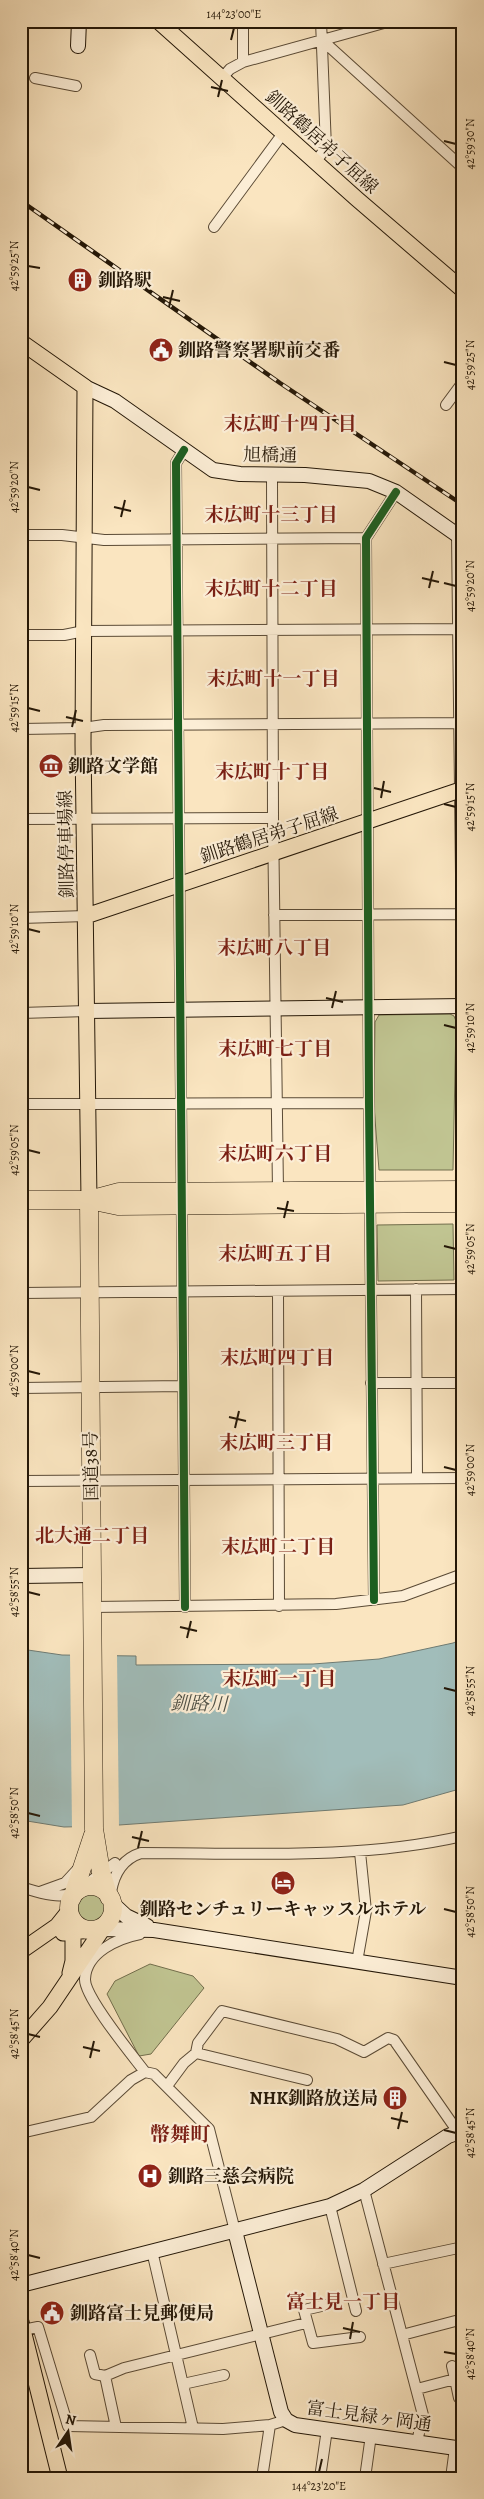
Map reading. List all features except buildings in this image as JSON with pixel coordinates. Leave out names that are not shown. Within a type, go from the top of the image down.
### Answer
[{"type":"highway","points":[[182,1199],[371,1198],[463,1190]]},
{"type":"highway","points":[[21,1200],[89,1200],[118,1206],[278,1191],[463,1203]]},
{"type":"highway","name":"国道38号","points":[[82,1913],[94,1829],[89,1200]]},
{"type":"highway","name":"国道38号","points":[[91,1853],[114,1865],[110,1899]]},
{"type":"highway","points":[[93,1887],[105,1892],[110,1899],[111,1916],[82,1913],[93,1887]]},
{"type":"main road","name":"釧路鶴居弟子屈線","points":[[158,21],[463,290]]},
{"type":"main road","points":[[21,342],[85,387]]},
{"type":"main road","name":"釧路停車場線","points":[[85,387],[83,728],[89,1200]]},
{"type":"main road","name":"釧路鶴居弟子屈線","points":[[86,916],[368,822],[461,798]]},
{"type":"main road","points":[[45,1936],[82,1913]]},
{"type":"main road","points":[[21,1951],[82,1913]]},
{"type":"main road","points":[[21,2040],[37,2024],[69,1977],[82,1913]]},
{"type":"main road","points":[[69,1977],[82,1913]]},
{"type":"main road","points":[[23,2333],[60,2478]]},
{"type":"street","points":[[78,46],[79,21]]},
{"type":"street","points":[[243,21],[243,62]]},
{"type":"street","points":[[316,161],[326,148],[321,21]]},
{"type":"street","points":[[222,78],[230,68],[243,62],[391,21]]},
{"type":"street","points":[[322,40],[463,168]]},
{"type":"street","points":[[35,78],[76,86]]},
{"type":"street","points":[[214,227],[284,132]]},
{"type":"street","points":[[446,405],[463,382]]},
{"type":"street","name":"旭橋通","points":[[85,387],[115,400],[213,470],[240,474],[305,475],[369,481],[396,492],[460,537]]},
{"type":"street","points":[[184,450],[176,463],[181,884],[180,1009],[185,1607]]},
{"type":"street","points":[[272,475],[273,853],[278,1191]]},
{"type":"street","points":[[374,1600],[371,1198],[368,1103],[366,538],[396,492]]},
{"type":"street","points":[[21,535],[84,537],[104,540],[366,538]]},
{"type":"street","points":[[460,537],[463,1043]]},
{"type":"street","points":[[21,635],[64,635],[84,632],[461,629]]},
{"type":"street","points":[[21,729],[83,728],[104,725],[461,723]]},
{"type":"street","points":[[21,819],[273,818]]},
{"type":"street","points":[[274,915],[462,914]]},
{"type":"street","points":[[21,918],[86,916]]},
{"type":"street","points":[[21,1013],[462,1006]]},
{"type":"street","points":[[21,1104],[368,1103]]},
{"type":"street","points":[[416,1289],[417,1478]]},
{"type":"street","points":[[21,1292],[182,1293],[463,1289]]},
{"type":"street","points":[[278,1291],[279,1606]]},
{"type":"street","points":[[371,1383],[463,1383]]},
{"type":"street","points":[[21,1388],[183,1386]]},
{"type":"street","points":[[21,1481],[463,1478]]},
{"type":"street","points":[[92,1607],[279,1606],[374,1600],[403,1596],[463,1574]]},
{"type":"street","points":[[21,1576],[92,1575]]},
{"type":"street","points":[[82,1913],[114,1865],[141,1853],[360,1852],[463,1836]]},
{"type":"street","points":[[357,1962],[366,1911],[360,1852]]},
{"type":"street","points":[[40,1892],[65,1883],[91,1853]]},
{"type":"street","points":[[114,1865],[116,1871],[110,1899],[136,1922],[154,1930]]},
{"type":"street","points":[[21,1887],[66,1896],[82,1913]]},
{"type":"street","points":[[40,1892],[82,1913],[154,1930],[463,1978]]},
{"type":"street","points":[[171,1932],[124,1937],[108,1946],[89,1966],[85,1980],[89,1992],[104,2016],[145,2072],[154,2074],[209,2128],[235,2231]]},
{"type":"street","points":[[21,2285],[330,2206],[364,2190],[460,2132],[394,2040],[388,2038],[364,2052],[337,2039],[222,2011],[198,2043],[196,2053],[184,2063],[167,2086]]},
{"type":"street","points":[[196,2053],[307,2080]]},
{"type":"street","points":[[21,2133],[91,2117],[131,2080],[145,2072]]},
{"type":"street","points":[[364,2190],[423,2415],[418,2442]]},
{"type":"street","points":[[330,2206],[356,2311]]},
{"type":"street","name":"富士見緑ヶ岡通","points":[[235,2231],[281,2412],[286,2420],[295,2425],[459,2448]]},
{"type":"street","points":[[383,2264],[463,2248]]},
{"type":"street","points":[[152,2251],[193,2428]]},
{"type":"street","points":[[326,2305],[304,2310],[313,2343],[360,2337]]},
{"type":"street","points":[[402,2335],[463,2319]]},
{"type":"street","points":[[90,2355],[95,2374],[105,2376],[124,2368],[306,2323]]},
{"type":"street","points":[[23,2333],[38,2327],[68,2426],[223,2429],[270,2425],[286,2420]]},
{"type":"street","points":[[452,2366],[459,2398]]},
{"type":"street","points":[[183,2384],[224,2374]]},
{"type":"street","points":[[105,2376],[116,2427]]},
{"type":"street","points":[[416,2389],[455,2379]]},
{"type":"street","points":[[262,2478],[270,2425]]},
{"type":"street","points":[[320,2478],[327,2429]]},
{"type":"street","points":[[365,2478],[371,2435]]},
{"type":"street","points":[[451,2478],[459,2448]]},
{"type":"green space","points":[[450,1014],[454,1016],[456,1021],[453,1170],[379,1170],[374,1106],[375,1022],[379,1015]]},
{"type":"green space","points":[[453,1224],[454,1280],[378,1281],[377,1225]]},
{"type":"green space","points":[[92,1894],[102,1898],[106,1908],[102,1918],[92,1922],[82,1918],[78,1908],[82,1898]]},
{"type":"green space","points":[[150,1964],[193,1976],[204,1988],[151,2054],[139,2056],[107,1994],[115,1981]]},
{"type":"water","name":"釧路川","points":[[463,1639],[463,1788],[403,1805],[105,1826],[64,1827],[21,1820],[21,1649],[62,1655],[136,1656],[136,1665],[313,1664],[379,1659],[453,1643]]},
{"type":"pier","points":[[70,1653],[117,1654],[119,1828],[72,1829]]},
{"type":"railway","points":[[21,201],[280,383],[463,505]]},
{"type":"cycle path","points":[[184,450],[176,463],[185,1607]]},
{"type":"cycle path","points":[[374,1600],[366,538],[396,492]]},
{"type":"place","name":"釧路駅","points":[[80,280]]},
{"type":"place","name":"釧路警察署駅前交番","points":[[161,350]]},
{"type":"place","name":"釧路文学館","points":[[51,766]]},
{"type":"place","name":"釧路センチュリーキャッスルホテル","points":[[283,1883]]},
{"type":"place","name":"NHK釧路放送局","points":[[395,2098]]},
{"type":"place","name":"釧路三慈会病院","points":[[150,2176]]},
{"type":"place","name":"釧路富士見郵便局","points":[[52,2313]]},
{"type":"district","name":"末広町十四丁目","points":[[290,424]]},
{"type":"district","name":"末広町十三丁目","points":[[271,515]]},
{"type":"district","name":"末広町十二丁目","points":[[271,589]]},
{"type":"district","name":"末広町十一丁目","points":[[273,679]]},
{"type":"district","name":"末広町十丁目","points":[[272,772]]},
{"type":"district","name":"末広町八丁目","points":[[274,948]]},
{"type":"district","name":"末広町七丁目","points":[[275,1049]]},
{"type":"district","name":"末広町六丁目","points":[[275,1154]]},
{"type":"district","name":"末広町五丁目","points":[[275,1254]]},
{"type":"district","name":"末広町四丁目","points":[[277,1358]]},
{"type":"district","name":"末広町三丁目","points":[[276,1443]]},
{"type":"district","name":"北大通二丁目","points":[[92,1536]]},
{"type":"district","name":"末広町二丁目","points":[[278,1547]]},
{"type":"district","name":"末広町一丁目","points":[[279,1679]]},
{"type":"district","name":"幣舞町","points":[[180,2134]]},
{"type":"district","name":"富士見一丁目","points":[[343,2302]]}]
